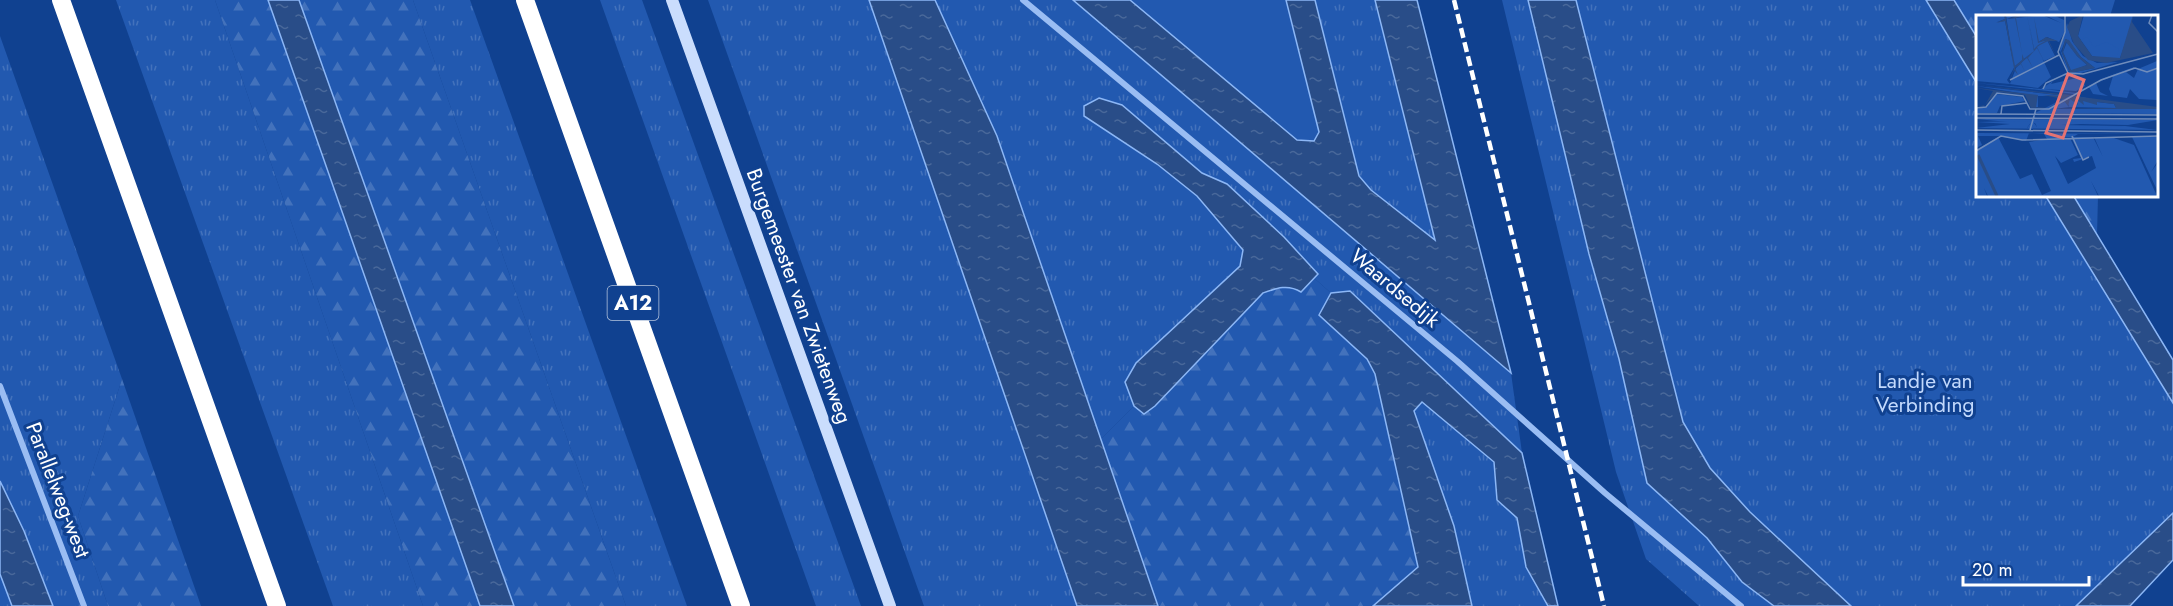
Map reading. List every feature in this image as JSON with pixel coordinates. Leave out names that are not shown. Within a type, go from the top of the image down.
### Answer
[{"type":"highway","points":[[61,0],[277,606]]},
{"type":"highway","name":"A12","points":[[525,0],[741,606]]},
{"type":"main road","name":"Burgemeester van Zwietenweg","points":[[672,0],[890,606]]},
{"type":"street","name":"Waardsedijk","points":[[1023,0],[1457,361],[1605,493],[1741,606]]},
{"type":"street","name":"Parallelweg-west","points":[[0,386],[84,606]]},
{"type":"green space","points":[[116,0],[215,0],[423,606],[333,606]]},
{"type":"green space","points":[[215,0],[268,0],[480,606],[423,606]]},
{"type":"green space","points":[[299,0],[413,0],[626,606],[514,606]]},
{"type":"green space","points":[[413,0],[470,0],[687,606],[626,606]]},
{"type":"green space","points":[[600,0],[642,0],[861,606],[816,606]]},
{"type":"green space","points":[[708,0],[869,0],[1077,606],[924,606]]},
{"type":"green space","points":[[935,0],[1073,0],[1511,373],[1522,453],[1350,291],[1331,293],[1314,278],[1318,274],[1227,184],[1202,173],[1122,105],[1085,116],[1157,164],[1197,196],[1243,250],[1240,266],[1125,382],[1134,406],[1101,439],[997,136]]},
{"type":"green space","points":[[1130,0],[1286,0],[1319,132],[1314,141],[1297,140]]},
{"type":"green space","points":[[1315,0],[1375,0],[1435,241],[1371,190],[1359,176]]},
{"type":"green space","points":[[1502,0],[1528,0],[1589,254],[1619,359],[1647,483],[1707,538],[1742,582],[1774,606],[1699,606],[1646,559],[1616,472]]},
{"type":"green space","name":"Landje van Verbinding","points":[[1576,0],[1926,0],[1976,82],[1976,196],[2046,196],[2173,403],[2173,513],[2076,606],[1851,606],[1750,512],[1710,468],[1683,422]]},
{"type":"green space","points":[[1954,0],[2115,0],[2110,15],[1976,15],[1976,36]]},
{"type":"green space","points":[[0,36],[122,379],[78,516],[108,606],[53,606],[24,531],[0,481]]},
{"type":"green space","points":[[2074,196],[2098,196],[2097,235]]},
{"type":"green space","points":[[1314,278],[1331,293],[1320,315],[1367,359],[1375,374],[1418,567],[1373,606],[1158,606],[1101,439],[1134,406],[1144,413],[1155,406],[1263,293],[1287,287],[1301,292]]},
{"type":"green space","points":[[122,379],[201,606],[108,606],[78,516]]},
{"type":"green space","points":[[1422,402],[1494,462],[1497,500],[1517,518],[1526,567],[1548,606],[1472,606],[1454,526],[1414,411]]},
{"type":"green space","points":[[0,574],[12,606],[0,606]]},
{"type":"water","points":[[268,0],[299,0],[514,606],[480,606]]},
{"type":"water","points":[[869,0],[935,0],[997,136],[1158,606],[1077,606]]},
{"type":"water","points":[[1073,0],[1130,0],[1297,140],[1314,141],[1319,132],[1286,0],[1315,0],[1359,176],[1371,190],[1435,240],[1375,0],[1417,0],[1511,373]]},
{"type":"water","points":[[1528,0],[1576,0],[1683,422],[1710,468],[1750,512],[1851,606],[1774,606],[1742,582],[1707,538],[1647,483],[1619,359],[1589,254]]},
{"type":"water","points":[[1926,0],[1954,0],[1976,36],[1976,82]]},
{"type":"water","points":[[1099,98],[1122,105],[1202,173],[1227,184],[1284,237],[1318,274],[1301,292],[1287,287],[1263,293],[1155,406],[1144,414],[1134,406],[1125,382],[1136,363],[1240,266],[1243,250],[1197,196],[1157,164],[1084,116],[1084,106]]},
{"type":"water","points":[[2046,196],[2074,196],[2173,360],[2173,403]]},
{"type":"water","points":[[1350,291],[1522,453],[1558,606],[1548,606],[1526,567],[1517,518],[1497,500],[1494,462],[1422,402],[1414,411],[1454,526],[1472,606],[1373,606],[1418,567],[1375,374],[1367,359],[1319,315],[1331,293]]},
{"type":"water","points":[[0,481],[24,531],[53,606],[12,606],[0,574]]},
{"type":"water","points":[[2173,513],[2173,560],[2130,606],[2076,606]]},
{"type":"railway","points":[[1454,0],[1604,606]]}]
